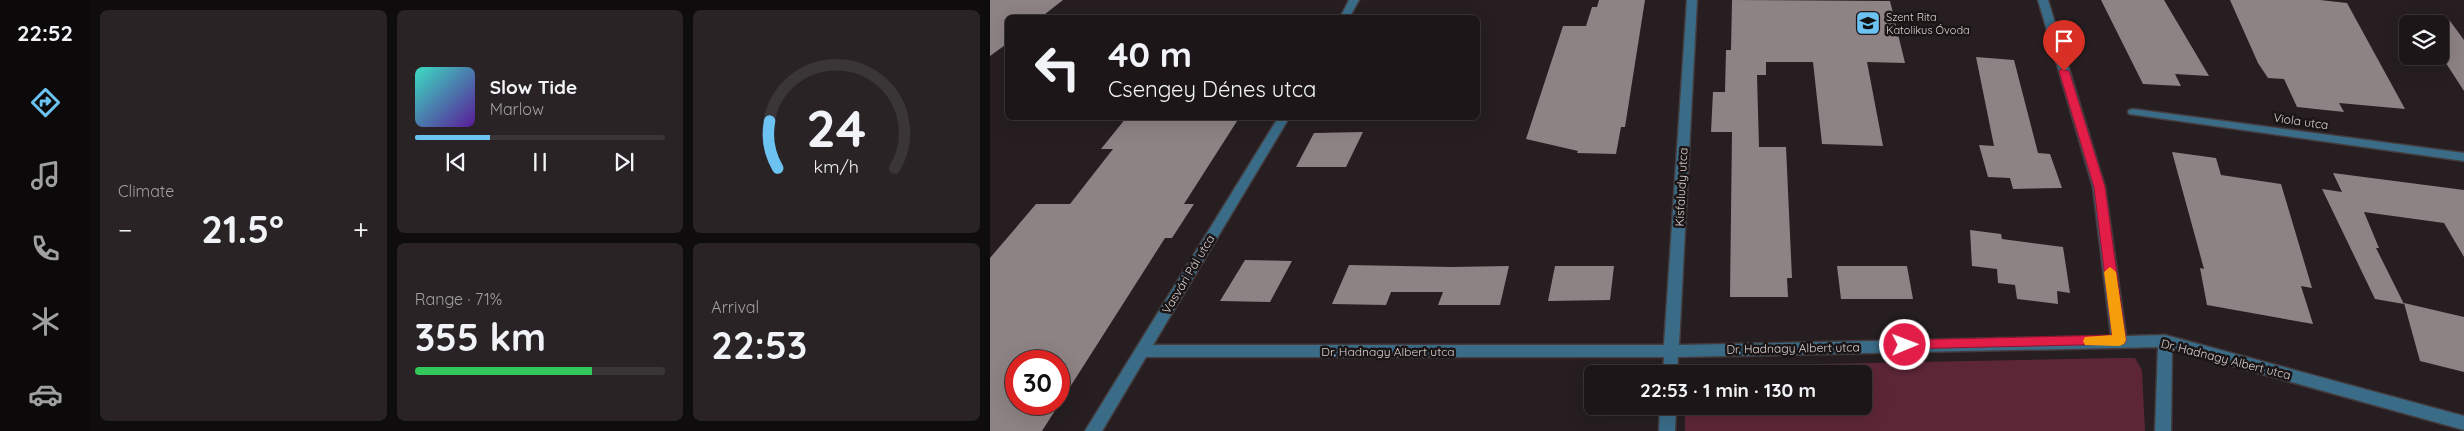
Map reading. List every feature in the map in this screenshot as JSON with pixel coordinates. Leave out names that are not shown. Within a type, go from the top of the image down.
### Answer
[{"type":"street","points":[[1346,15],[1354,0]]},
{"type":"street","name":"Kisfaludy utca","points":[[1670,365],[1692,0]]},
{"type":"street","points":[[2044,0],[2099,187],[2119,340]]},
{"type":"street","name":"Viola utca","points":[[2133,112],[2464,157]]},
{"type":"street","name":"Vasvári Pál utca","points":[[1093,431],[1282,120]]},
{"type":"street","name":"Dr. Hadnagy Albert utca","points":[[1141,351],[1671,351],[2119,340],[2165,341],[2464,423]]},
{"type":"street","points":[[2163,431],[2165,341]]},
{"type":"street","points":[[1667,431],[1668,415]]},
{"type":"shaded area","points":[[2135,358],[2142,370],[2145,431],[1685,431],[1685,415],[1872,415],[1872,365],[1768,365]]},
{"type":"building","points":[[990,0],[1063,0],[1044,15],[1005,15],[1005,45],[990,56]]},
{"type":"building","points":[[1599,0],[1645,0],[1625,127],[1621,127],[1616,154],[1577,153],[1578,151],[1526,139],[1563,26],[1586,26],[1592,7],[1597,7]]},
{"type":"building","points":[[1732,0],[1890,1],[1905,63],[1867,62],[1883,146],[1822,144],[1813,62],[1766,62],[1766,75],[1757,75],[1759,147],[1786,147],[1792,278],[1787,278],[1788,297],[1730,297],[1732,132],[1711,132],[1713,92],[1725,92],[1726,50],[1731,50]]},
{"type":"building","points":[[2101,0],[2164,0],[2209,76],[2175,74],[2181,86],[2143,84]]},
{"type":"building","points":[[2230,0],[2320,0],[2347,3],[2405,109],[2339,103],[2344,112],[2297,107],[2284,79],[2268,78],[2258,63]]},
{"type":"building","points":[[2449,21],[2464,40],[2464,91],[2447,65],[2449,65]]},
{"type":"building","points":[[1976,57],[2014,60],[2038,153],[2050,154],[2062,188],[2013,189],[2010,178],[1988,177],[1979,145],[1994,146]]},
{"type":"building","points":[[1124,120],[1238,120],[1184,204],[1194,204],[1172,238],[1165,238],[1070,387],[1070,350],[1005,350],[1005,415],[1052,415],[1042,431],[990,431],[990,258],[1036,204],[1070,204],[1113,149],[1101,149]]},
{"type":"building","points":[[1363,132],[1346,167],[1296,167],[1314,133]]},
{"type":"building","points":[[2172,152],[2216,158],[2221,175],[2281,184],[2312,288],[2301,286],[2313,324],[2207,305],[2200,268],[2204,269]]},
{"type":"building","points":[[2333,173],[2464,190],[2464,257],[2444,223],[2364,212],[2379,248],[2376,248],[2404,304],[2375,299],[2322,189],[2342,192]]},
{"type":"building","points":[[1970,230],[2001,234],[2002,239],[2063,247],[2070,293],[2057,291],[2058,304],[2017,299],[2015,285],[1998,283],[1997,269],[1972,266]]},
{"type":"building","points":[[1245,260],[1292,261],[1270,302],[1220,301]]},
{"type":"building","points":[[1349,265],[1509,266],[1500,305],[1438,305],[1443,292],[1391,292],[1386,305],[1332,304]]},
{"type":"building","points":[[1555,266],[1614,266],[1610,300],[1548,301]]},
{"type":"building","points":[[1837,266],[1907,266],[1913,299],[1841,299]]},
{"type":"building","points":[[2404,303],[2464,317],[2464,372],[2420,361]]},
{"type":"slow traffic","points":[[2090,341],[2119,340],[2110,272]]},
{"type":"place","name":"Szent Rita Katolikus Óvoda","points":[[1868,23]]},
{"type":"route","points":[[1905,345],[2119,340],[2099,187],[2064,71]]}]
